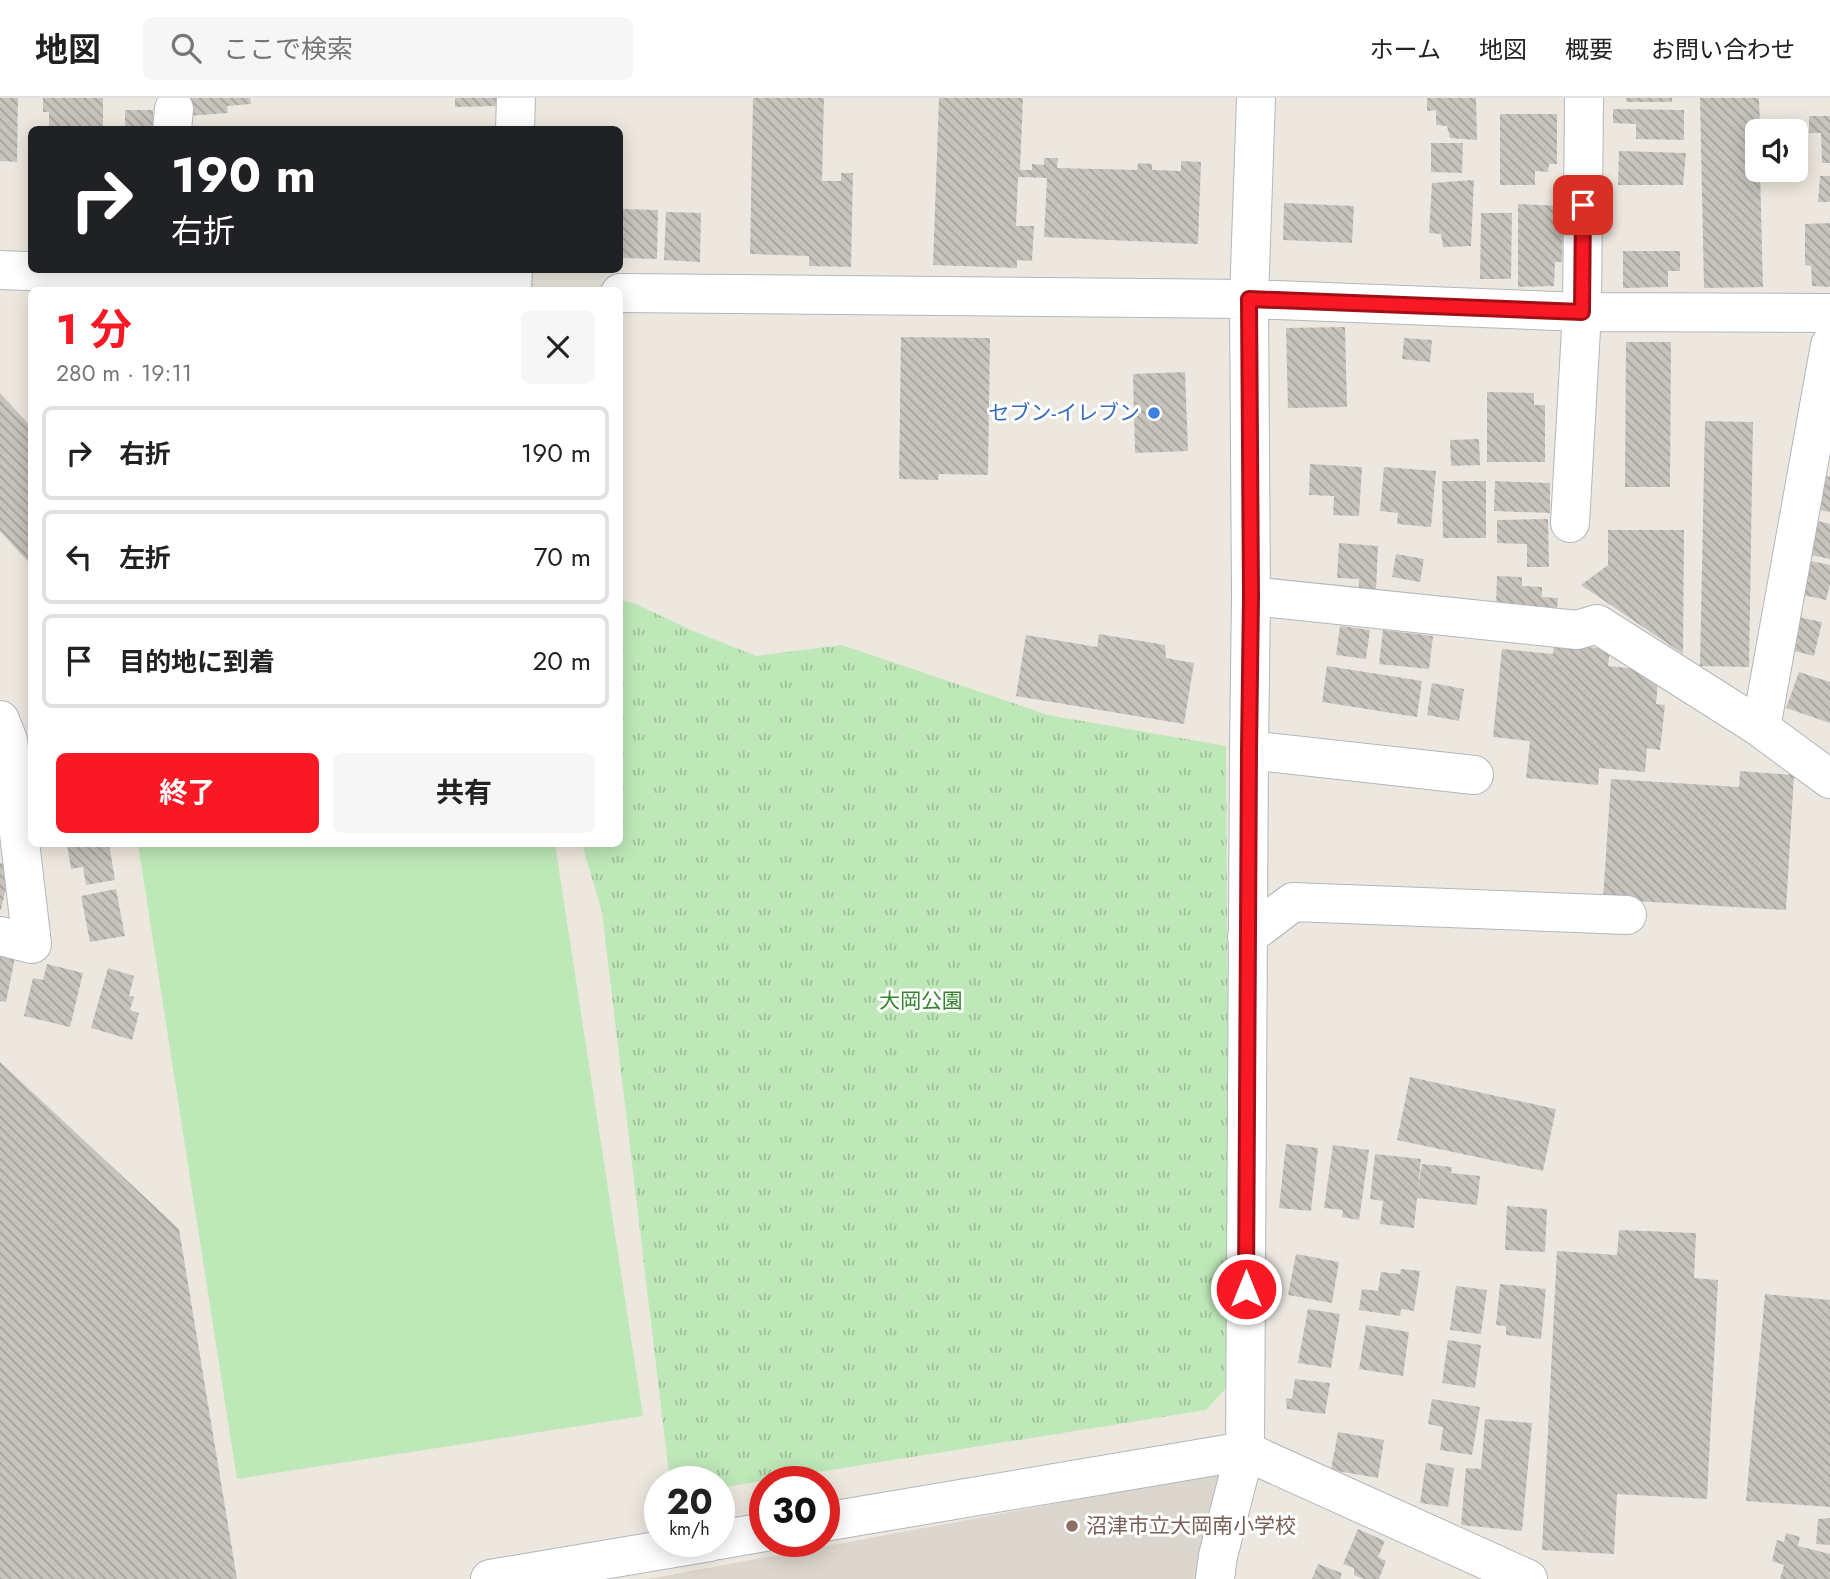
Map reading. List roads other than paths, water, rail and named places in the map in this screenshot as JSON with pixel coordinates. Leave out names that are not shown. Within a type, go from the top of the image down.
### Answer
[{"type":"street","points":[[515,126],[516,98]]},
{"type":"street","points":[[1215,1579],[1218,1556],[1245,1451],[1251,596],[1249,299],[1256,98]]},
{"type":"street","points":[[1570,523],[1582,312],[1584,98]]},
{"type":"street","points":[[0,270],[28,271]]},
{"type":"street","points":[[157,273],[430,287]]},
{"type":"street","points":[[623,293],[1249,299],[1582,312],[1830,313]]},
{"type":"street","points":[[1251,596],[1577,630],[1597,624],[1761,728],[1830,345]]},
{"type":"street","points":[[0,720],[8,740],[32,944],[0,936]]},
{"type":"street","points":[[1755,724],[1830,779]]},
{"type":"street","points":[[1249,750],[1474,775]]},
{"type":"street","points":[[1247,937],[1293,902],[1626,915]]},
{"type":"street","points":[[840,1519],[1245,1451],[1528,1579]]},
{"type":"street","points":[[490,1579],[644,1553]]},
{"type":"place","name":"セブン-イレブン","points":[[1154,413]]},
{"type":"place","name":"沼津市立大岡南小学校","points":[[1072,1526]]},
{"type":"park label","name":"大岡公園","points":[[921,1001]]}]
